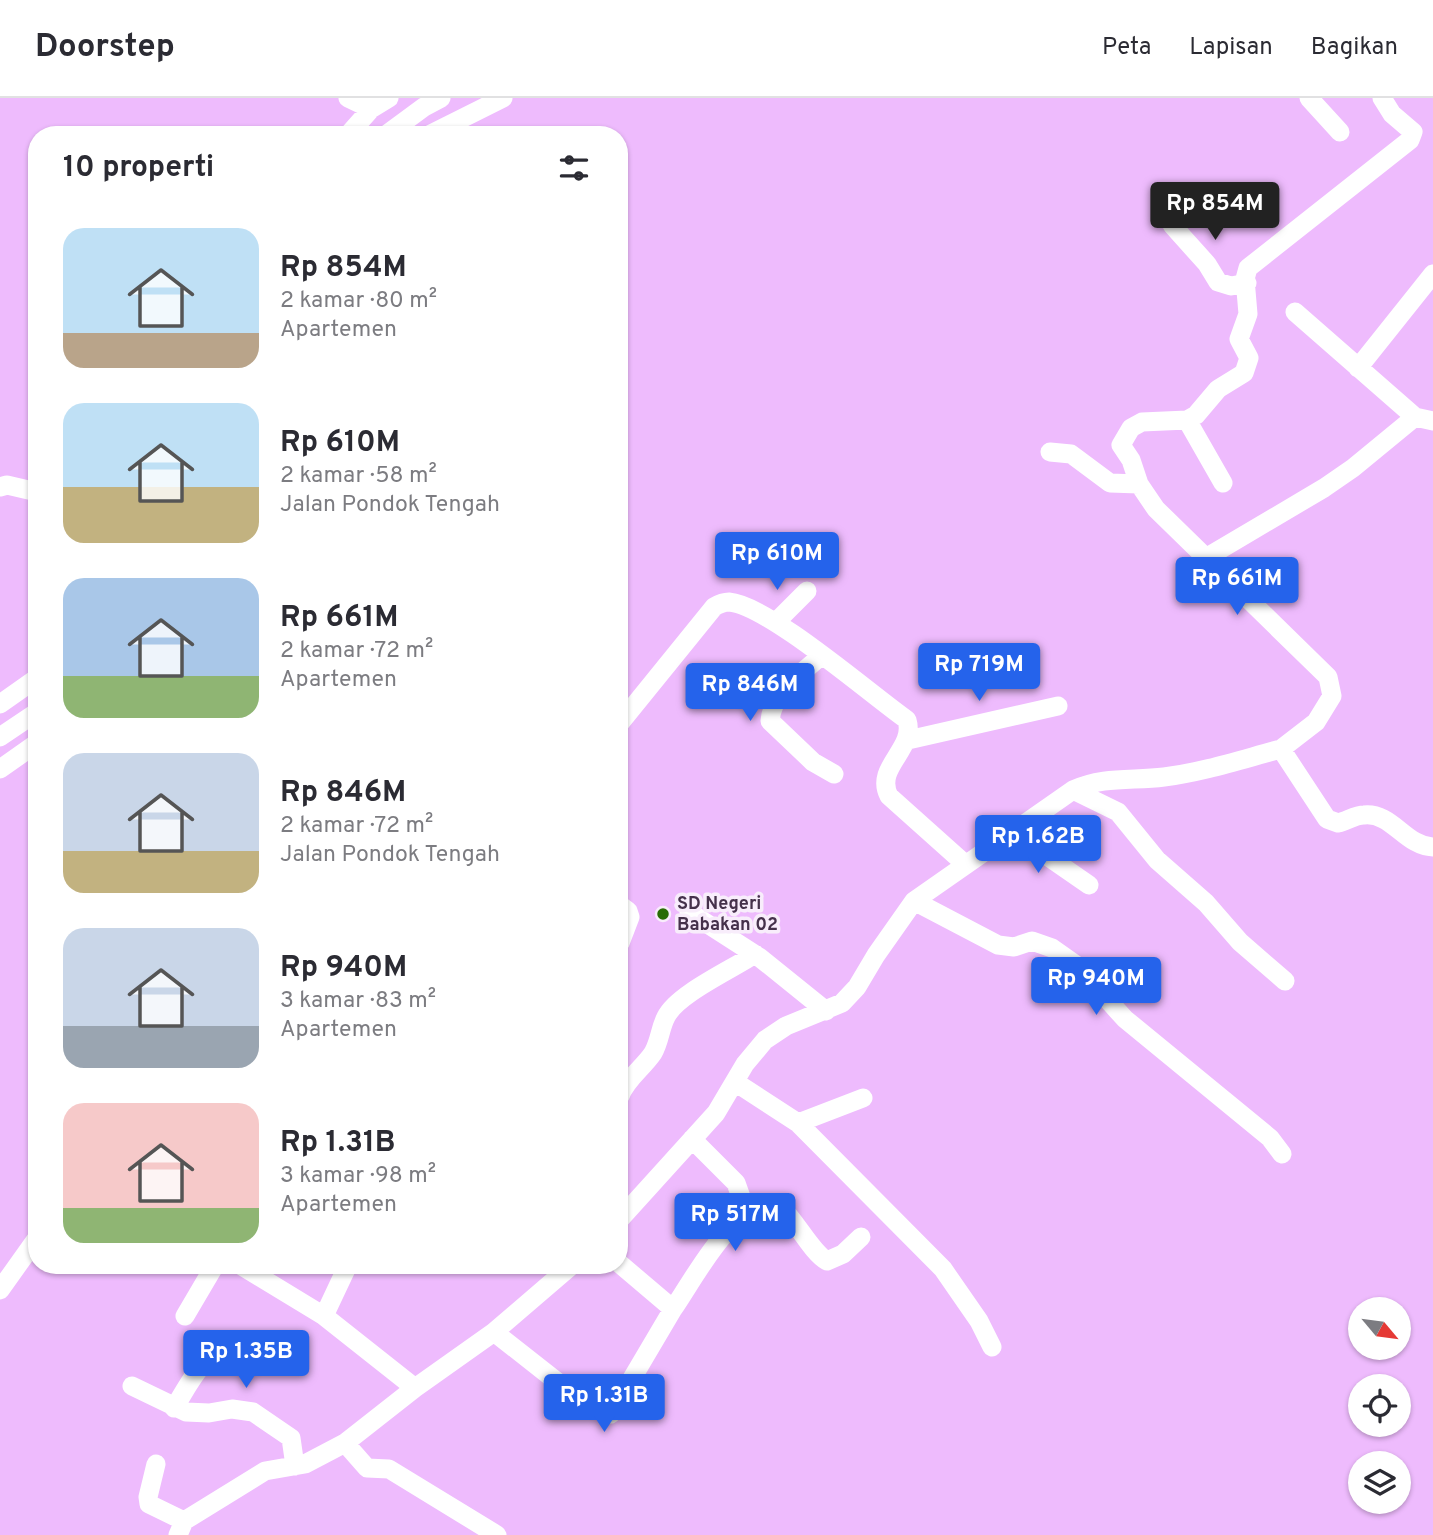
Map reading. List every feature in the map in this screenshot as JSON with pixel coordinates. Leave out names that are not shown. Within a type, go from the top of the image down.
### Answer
[{"type":"street","points":[[348,98],[371,109]]},
{"type":"street","points":[[356,126],[371,109],[389,98]]},
{"type":"street","points":[[398,126],[441,98]]},
{"type":"street","points":[[447,126],[503,98]]},
{"type":"street","points":[[1310,98],[1340,132]]},
{"type":"street","points":[[628,1210],[716,1113],[745,1064],[765,1040],[786,1026],[842,1003],[857,987],[914,901],[1011,831],[1073,790],[1097,781],[1156,778],[1188,773],[1281,749],[1324,713],[1332,696],[1332,686],[1322,669],[1204,559],[1156,509],[1139,484],[1121,445],[1123,437],[1131,428],[1142,422],[1188,420],[1196,415],[1218,390],[1244,373],[1249,358],[1239,339],[1248,314],[1248,268],[1410,140],[1413,132],[1392,114],[1382,98]]},
{"type":"street","points":[[1172,225],[1207,264],[1217,282],[1231,286],[1247,283]]},
{"type":"street","points":[[1358,368],[1433,274]]},
{"type":"street","points":[[1204,559],[1324,488],[1424,419],[1358,368],[1295,312]]},
{"type":"street","points":[[1188,420],[1223,483]]},
{"type":"street","points":[[1050,452],[1071,454],[1110,483],[1139,484]]},
{"type":"street","points":[[0,487],[6,485],[28,490]]},
{"type":"street","points":[[776,622],[807,591]]},
{"type":"street","points":[[628,713],[714,607],[729,602],[737,604],[776,622],[907,720],[910,730],[908,740],[886,776],[884,787],[889,796],[965,864]]},
{"type":"street","points":[[821,656],[783,692],[770,713],[770,720],[813,762],[834,774]]},
{"type":"street","points":[[0,704],[28,684]]},
{"type":"street","points":[[908,740],[1058,706]]},
{"type":"street","points":[[0,737],[28,718]]},
{"type":"street","points":[[0,768],[28,749]]},
{"type":"street","points":[[1281,749],[1327,819],[1338,823],[1357,816],[1375,815],[1417,845],[1433,848]]},
{"type":"street","points":[[1073,790],[1118,812],[1157,860],[1206,902],[1240,942],[1285,981]]},
{"type":"street","points":[[1011,831],[1089,885]]},
{"type":"street","points":[[914,901],[998,945],[1014,947],[1032,941],[1052,948],[1093,977],[1107,999],[1125,1018],[1270,1138],[1282,1154]]},
{"type":"street","points":[[689,912],[755,954],[826,1011]]},
{"type":"street","points":[[628,1081],[652,1053],[673,1006],[693,990],[727,973],[755,954]]},
{"type":"street","points":[[735,1083],[798,1123],[943,1269],[979,1321],[992,1347]]},
{"type":"street","points":[[798,1123],[863,1098]]},
{"type":"street","points":[[692,1139],[736,1183],[747,1214]]},
{"type":"street","points":[[494,1332],[574,1395],[611,1414],[673,1310],[726,1232],[747,1214],[774,1204],[779,1205],[794,1219],[819,1256],[827,1261],[843,1254],[861,1237]]},
{"type":"street","points":[[0,1290],[28,1251]]},
{"type":"street","points":[[628,1271],[673,1310]]},
{"type":"street","points":[[185,1316],[210,1274]]},
{"type":"street","points":[[255,1274],[324,1316],[415,1388]]},
{"type":"street","points":[[324,1316],[344,1274]]},
{"type":"street","points":[[156,1464],[148,1497],[149,1504],[181,1528],[265,1471],[315,1460],[345,1443],[415,1388],[494,1332],[562,1274]]},
{"type":"street","points":[[174,1408],[211,1355],[226,1348],[237,1348]]},
{"type":"street","points":[[132,1386],[174,1408],[197,1413],[232,1409],[253,1412],[291,1438],[295,1466]]},
{"type":"street","points":[[345,1443],[368,1468],[390,1469],[497,1535]]},
{"type":"place","name":"SD Negeri Babakan 02","points":[[663,914]]}]
